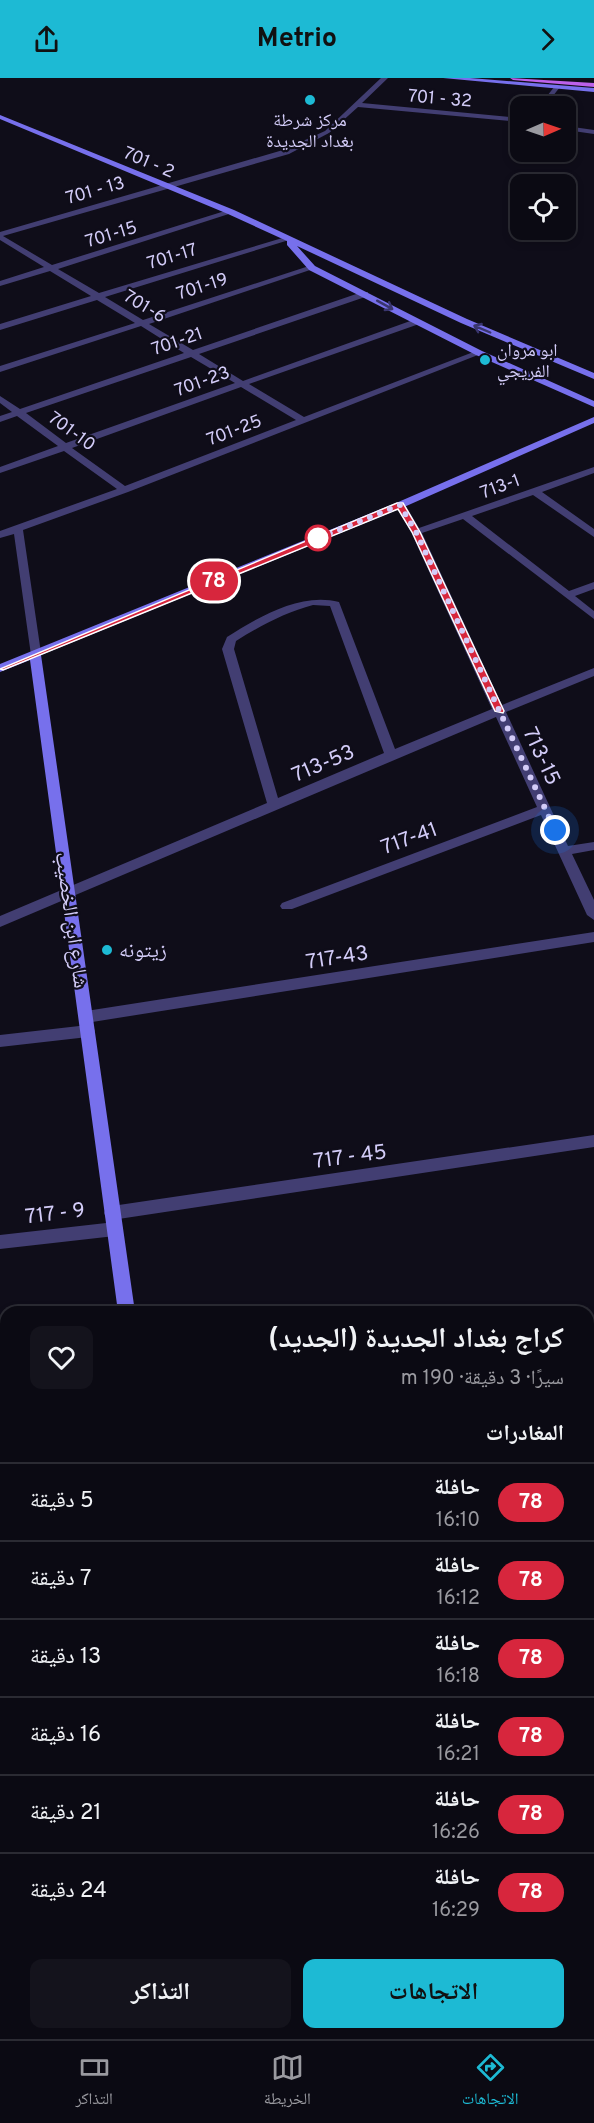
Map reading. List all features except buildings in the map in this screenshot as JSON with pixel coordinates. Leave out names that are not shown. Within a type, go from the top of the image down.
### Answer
[{"type":"main road","points":[[513,78],[594,85]]},
{"type":"street","name":"701 - 13","points":[[0,235],[286,152],[327,132],[386,78]]},
{"type":"street","points":[[446,78],[594,90]]},
{"type":"street","points":[[550,96],[557,87]]},
{"type":"street","name":"701 - 32","points":[[356,105],[510,119]]},
{"type":"street","name":"701 - 2","points":[[0,117],[231,212],[510,341],[594,376]]},
{"type":"street","points":[[576,129],[594,132]]},
{"type":"street","name":"701-15","points":[[0,284],[231,212]]},
{"type":"street","name":"701-6","points":[[0,235],[303,421]]},
{"type":"street","points":[[286,238],[312,268],[478,353],[594,404]]},
{"type":"street","name":"701-17","points":[[0,327],[286,238]]},
{"type":"street","name":"701-19","points":[[0,369],[312,268]]},
{"type":"street","name":"701-21","points":[[0,419],[365,294]]},
{"type":"street","name":"701-23","points":[[0,470],[416,322]]},
{"type":"street","points":[[500,345],[510,341]]},
{"type":"street","points":[[478,353],[489,349]]},
{"type":"street","name":"701-25","points":[[0,535],[124,490],[478,353]]},
{"type":"street","name":"701-10","points":[[0,399],[124,490]]},
{"type":"street","points":[[0,669],[400,505],[594,420]]},
{"type":"street","name":"713-1","points":[[416,532],[594,470]]},
{"type":"street","points":[[534,491],[594,534]]},
{"type":"street","name":"713-15","points":[[400,505],[416,532],[594,915]]},
{"type":"street","points":[[466,516],[594,616]]},
{"type":"street","name":"شارع ابن الخصيب","points":[[18,528],[125,1306]]},
{"type":"street","points":[[568,595],[594,585]]},
{"type":"street","points":[[274,805],[228,649],[231,639],[241,633],[312,600],[327,600],[335,604],[391,755]]},
{"type":"street","name":"713-53","points":[[0,922],[391,755],[593,674]]},
{"type":"street","name":"717-41","points":[[287,906],[545,809]]},
{"type":"street","points":[[564,851],[594,846]]},
{"type":"street","name":"717-43","points":[[0,1041],[86,1024],[594,937]]},
{"type":"street","name":"717 - 45","points":[[113,1221],[594,1141]]},
{"type":"street","name":"717 - 9","points":[[0,1242],[113,1221]]},
{"type":"bus line","name":"78","points":[[0,669],[400,505],[416,532],[500,711]]},
{"type":"place","name":"مركز شرطة بغداد الجديدة","points":[[310,100]]},
{"type":"place","name":"ابو مروان الفريجي","points":[[485,360]]},
{"type":"place","name":"زيتونه","points":[[107,950]]},
{"type":"route","points":[[318,538],[314,540],[400,505],[416,532],[555,830]]}]
